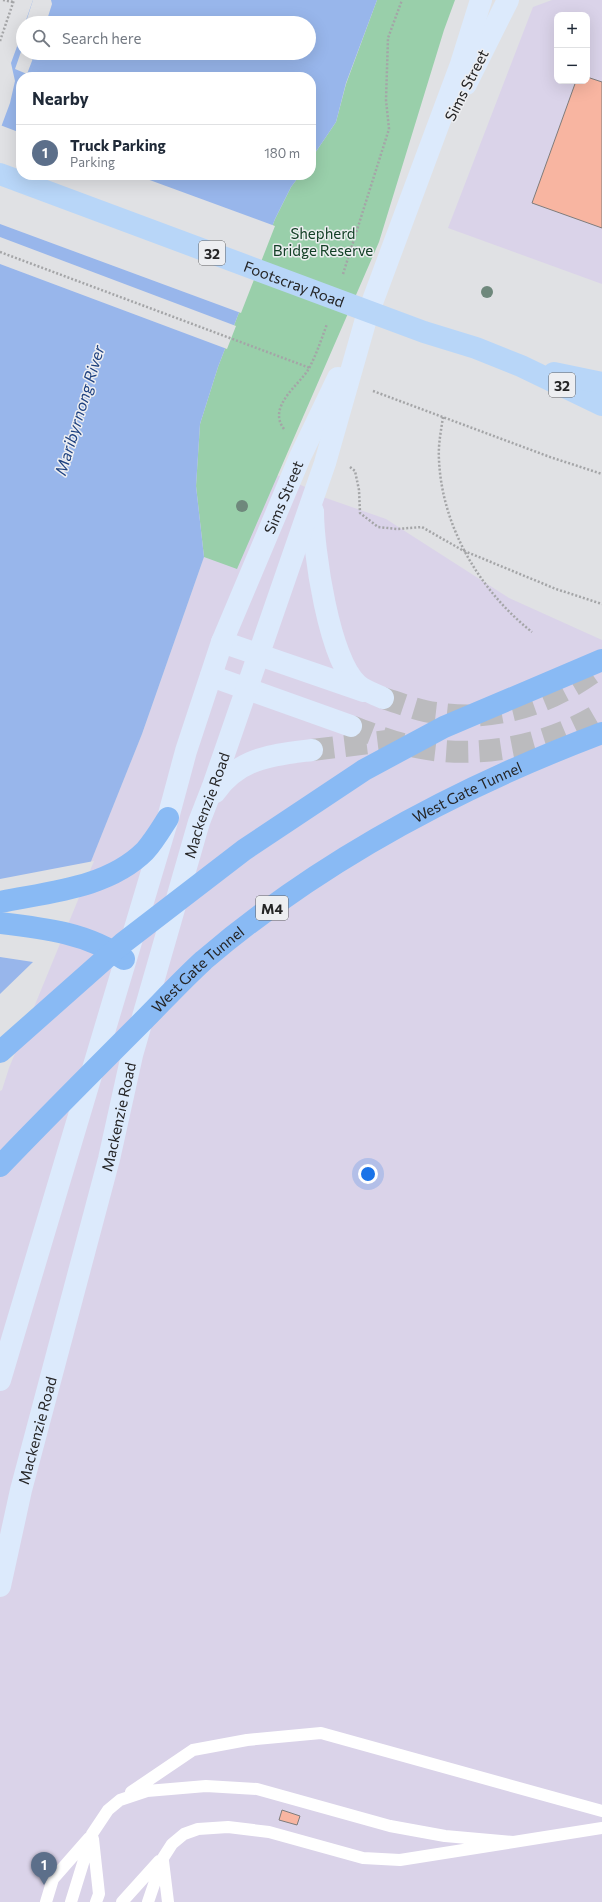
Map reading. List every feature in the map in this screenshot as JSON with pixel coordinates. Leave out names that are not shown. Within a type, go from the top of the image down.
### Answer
[{"type":"highway","points":[[0,1052],[123,943],[244,850],[364,770],[444,727],[602,660]]},
{"type":"highway","name":"West Gate Tunnel","points":[[0,1166],[60,1103],[204,960],[288,895],[368,844],[461,792],[563,748],[602,733]]},
{"type":"highway","points":[[0,902],[70,888],[102,878],[123,868],[145,850],[168,818]]},
{"type":"highway","points":[[0,923],[56,930],[103,945],[126,960]]},
{"type":"main road","name":"Footscray Road","points":[[0,174],[16,180]]},
{"type":"main road","name":"Footscray Road","points":[[16,180],[424,332],[476,348],[521,366],[602,405]]},
{"type":"main road","name":"Footscray Road","points":[[521,366],[602,383]]},
{"type":"street","name":"Sims Street","points":[[222,642],[300,457],[366,319],[461,64],[481,0]]},
{"type":"street","name":"Sims Street","points":[[423,169],[508,0]]},
{"type":"street","name":"Sims Street","points":[[259,654],[325,463],[366,319]]},
{"type":"street","points":[[222,642],[383,698],[358,686],[352,679],[337,647],[320,582],[314,532],[312,498]]},
{"type":"street","name":"Mackenzie Road","points":[[0,1380],[168,818],[186,751],[222,642]]},
{"type":"street","name":"Mackenzie Road","points":[[0,1586],[21,1490],[109,1159],[132,1055],[199,822],[259,654]]},
{"type":"street","points":[[211,676],[351,726]]},
{"type":"street","points":[[206,803],[223,780],[240,766],[264,757],[312,750]]},
{"type":"street","points":[[126,960],[142,975],[149,994]]},
{"type":"lane","points":[[46,1902],[53,1879],[92,1834],[108,1810],[120,1800],[193,1750],[247,1740],[321,1733],[602,1811]]},
{"type":"lane","points":[[120,1800],[147,1791],[173,1788],[206,1786],[257,1789],[390,1826],[445,1836],[513,1842]]},
{"type":"lane","points":[[122,1902],[163,1858],[172,1844],[184,1834],[198,1829],[228,1827],[270,1832],[363,1858],[384,1860],[431,1856],[602,1828]]},
{"type":"lane","points":[[71,1902],[92,1834]]},
{"type":"lane","points":[[92,1834],[99,1894],[96,1902]]},
{"type":"lane","points":[[148,1902],[163,1858]]},
{"type":"lane","points":[[163,1858],[168,1902]]},
{"type":"path","points":[[0,41],[13,1],[3,0]]},
{"type":"path","points":[[0,252],[311,368]]},
{"type":"path","points":[[371,390],[602,474]]},
{"type":"path","points":[[443,417],[439,458],[440,478],[457,538],[474,567],[497,599],[515,618],[532,632]]},
{"type":"path","points":[[396,529],[422,527],[462,550],[556,589],[602,604]]},
{"type":"shaded area","points":[[552,0],[602,0],[602,284],[448,228],[533,7]]},
{"type":"shaded area","points":[[262,469],[315,491],[323,497],[386,519],[509,598],[602,640],[602,1902],[0,1902],[0,1089],[142,734],[204,557],[201,523]]},
{"type":"green space","name":"Shepherd Bridge Reserve","points":[[377,0],[455,0],[444,30],[379,242],[237,569],[204,557],[196,486],[200,424],[218,367],[275,219],[291,187],[296,180],[316,180],[316,152],[336,122],[346,84]]},
{"type":"water","name":"Maribyrnong River","points":[[33,0],[377,0],[346,83],[336,122],[316,152],[316,72],[16,72],[16,180],[296,180],[291,187],[275,219],[218,367],[200,424],[196,486],[204,557],[142,734],[0,1089],[0,130],[10,103],[15,81],[11,63],[16,49],[16,60],[316,60],[316,16],[27,16]]},
{"type":"pier","points":[[33,0],[51,0],[52,4],[48,16],[28,16]]},
{"type":"pier","points":[[18,60],[32,60],[28,72],[22,72],[15,69]]},
{"type":"pier","points":[[0,125],[16,131],[16,180],[150,180],[275,226],[241,313],[0,224]]},
{"type":"pier","points":[[0,237],[236,326],[227,349],[0,264]]},
{"type":"pier","points":[[94,861],[9,1068],[2,1090],[0,1091],[0,994],[33,962],[0,957],[0,879]]},
{"type":"building","points":[[590,78],[602,82],[602,228],[532,203],[575,84],[590,84]]},
{"type":"building","points":[[282,1810],[300,1816],[297,1825],[279,1820]]},
{"type":"tunnel","points":[[383,698],[416,709],[436,713],[481,715],[503,712],[544,700],[584,679],[602,666]]},
{"type":"tunnel","points":[[351,726],[403,744],[428,749],[454,752],[480,751],[531,743],[556,735],[602,712]]},
{"type":"tunnel","points":[[312,750],[387,741]]},
{"type":"place","name":"Truck Parking","points":[[44,1885]]}]
